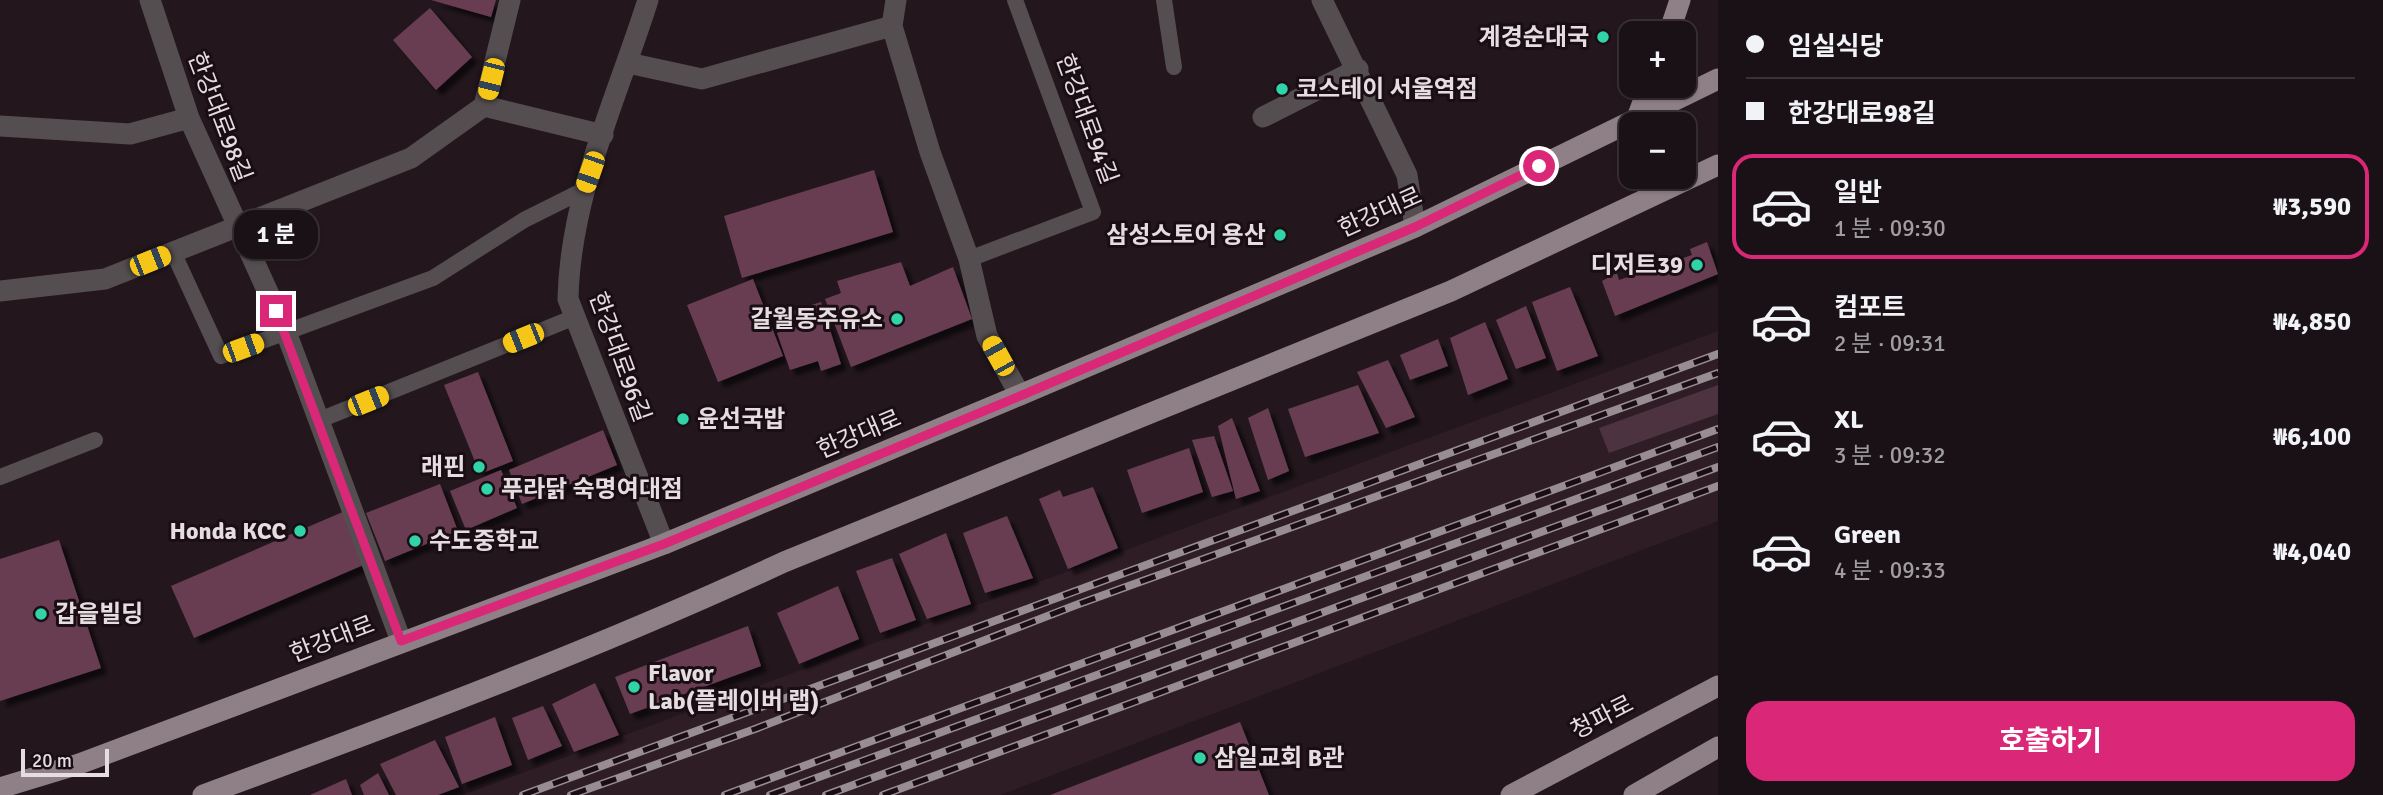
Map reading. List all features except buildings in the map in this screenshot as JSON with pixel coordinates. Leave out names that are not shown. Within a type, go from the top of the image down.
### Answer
[{"type":"main road","points":[[1673,21],[1680,0]]},
{"type":"main road","name":"한강대로","points":[[1649,112],[1718,79]]},
{"type":"main road","name":"한강대로","points":[[0,788],[79,764],[664,544],[1415,227],[1619,127]]},
{"type":"main road","points":[[203,795],[426,713],[684,608],[784,562],[1451,291],[1718,165]]},
{"type":"main road","name":"청파로","points":[[1511,795],[1541,787],[1718,686]]},
{"type":"main road","points":[[1634,795],[1718,747]]},
{"type":"street","name":"한강대로98길","points":[[150,0],[189,117],[226,205],[286,332],[401,641]]},
{"type":"street","points":[[0,291],[105,279],[411,158],[484,106],[510,0]]},
{"type":"street","name":"한강대로96길","points":[[648,0],[584,190],[569,262],[568,299],[664,544]]},
{"type":"street","points":[[896,0],[892,26],[930,152],[969,259],[987,336],[1020,396]]},
{"type":"street","points":[[1322,0],[1358,69],[1407,176],[1415,227]]},
{"type":"street","points":[[628,63],[702,79],[892,26]]},
{"type":"street","points":[[1263,117],[1358,69]]},
{"type":"street","points":[[484,106],[603,135]]},
{"type":"street","points":[[0,126],[130,134],[189,117]]},
{"type":"lane","name":"한강대로94길","points":[[969,259],[1093,212],[1015,0]]},
{"type":"lane","points":[[1164,0],[1174,67]]},
{"type":"lane","points":[[173,251],[221,356],[433,278],[524,220],[584,190]]},
{"type":"lane","points":[[317,421],[575,317]]},
{"type":"lane","points":[[0,477],[96,440]]},
{"type":"shaded area","points":[[1718,331],[1718,521],[1000,795],[463,795]]},
{"type":"shaded area","points":[[1718,385],[1718,414],[1609,453],[1599,428]]},
{"type":"railway","points":[[523,795],[1718,354]]},
{"type":"railway","points":[[571,795],[755,729],[1076,605],[1718,373]]},
{"type":"railway","points":[[725,795],[1718,429]]},
{"type":"railway","points":[[770,795],[1718,447]]},
{"type":"railway","points":[[826,795],[1718,467]]},
{"type":"railway","points":[[883,795],[1718,486]]},
{"type":"place","name":"계경순대국","points":[[1603,37]]},
{"type":"place","name":"코스테이 서울역점","points":[[1282,89]]},
{"type":"place","name":"삼성스토어 용산","points":[[1280,235]]},
{"type":"place","name":"디저트39","points":[[1697,265]]},
{"type":"place","name":"갈월동주유소","points":[[897,319]]},
{"type":"place","name":"윤선국밥","points":[[683,419]]},
{"type":"place","name":"래핀","points":[[479,467]]},
{"type":"place","name":"푸라닭 숙명여대점","points":[[487,489]]},
{"type":"place","name":"Honda KCC","points":[[300,531]]},
{"type":"place","name":"수도중학교","points":[[415,541]]},
{"type":"place","name":"갑을빌딩","points":[[41,614]]},
{"type":"place","name":"Flavor Lab(플레이버 랩)","points":[[634,687]]},
{"type":"place","name":"삼일교회 B관","points":[[1200,758]]},
{"type":"route","points":[[276,311],[401,641],[664,544],[1020,396],[1415,227],[1539,166]]}]
